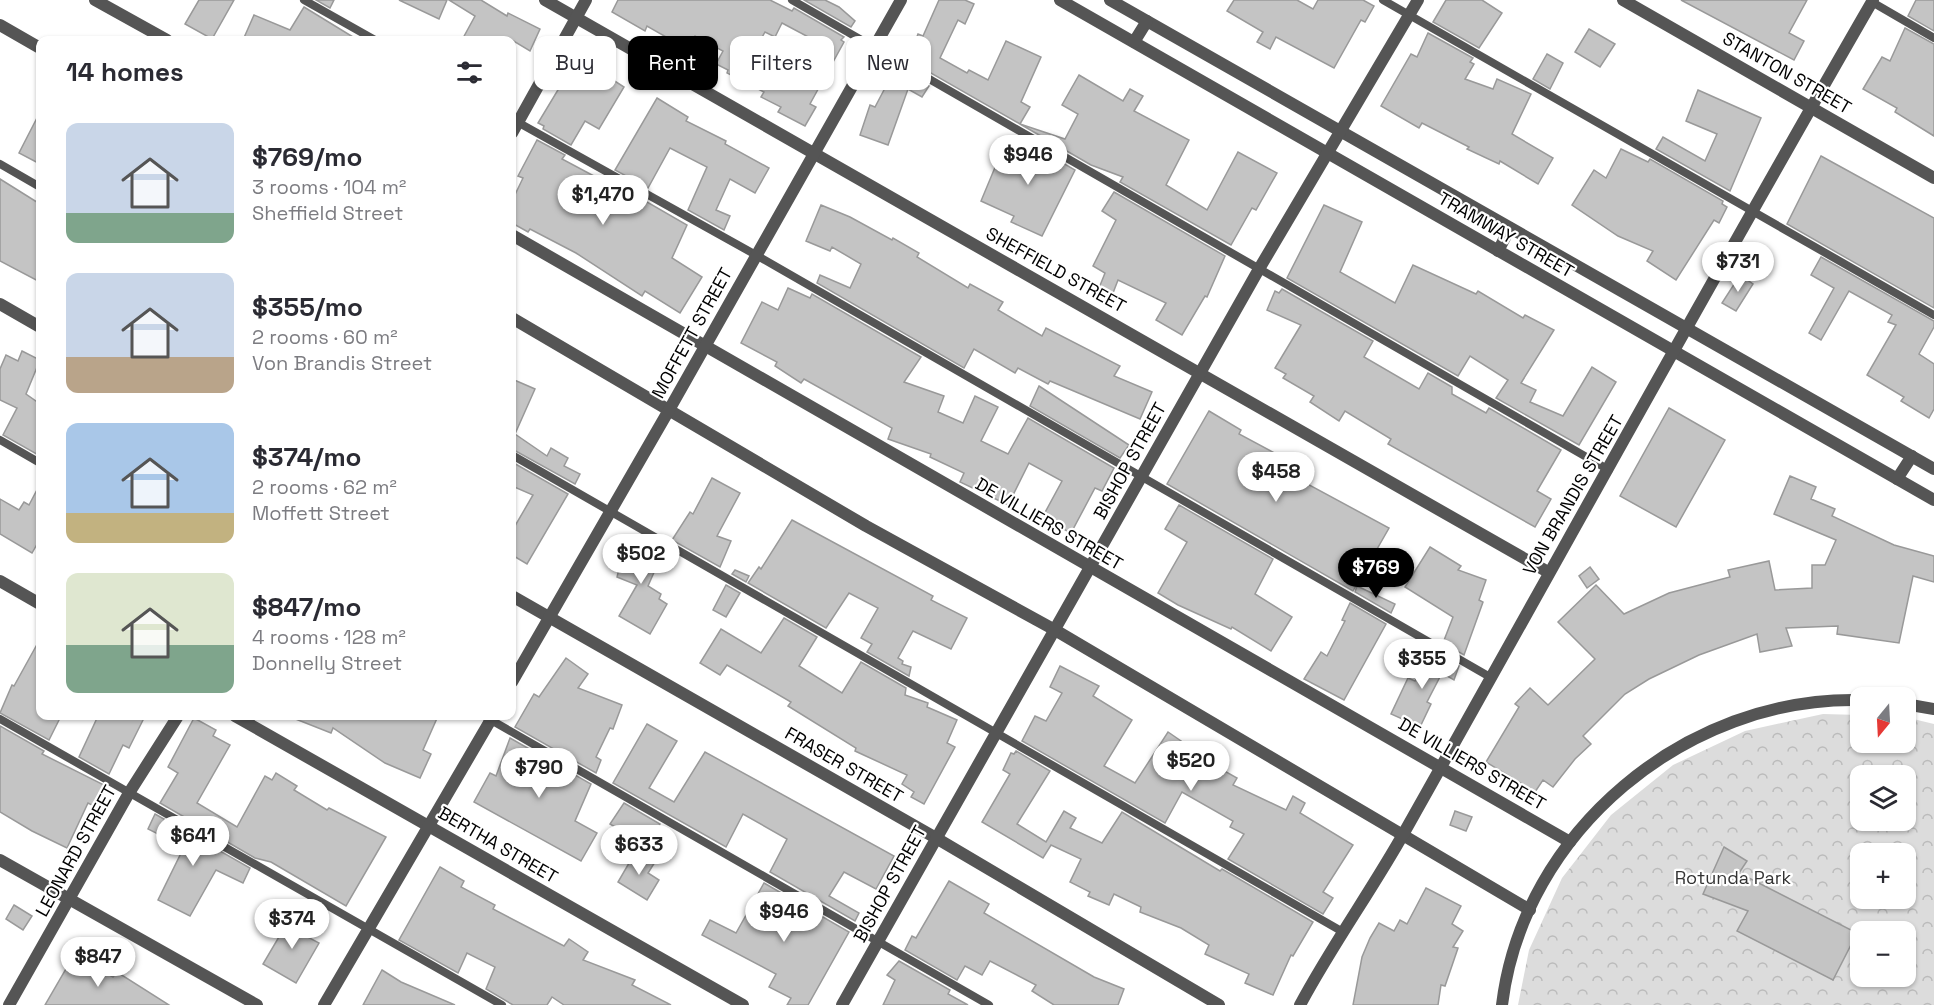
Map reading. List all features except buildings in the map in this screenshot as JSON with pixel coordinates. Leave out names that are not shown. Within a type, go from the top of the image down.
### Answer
[{"type":"street","points":[[95,0],[159,36]]},
{"type":"street","name":"SHEFFIELD STREET","points":[[545,0],[1548,572]]},
{"type":"street","points":[[516,122],[586,0]]},
{"type":"street","name":"MOFFETT STREET","points":[[881,36],[901,0]]},
{"type":"street","name":"TRAMWAY STREET","points":[[1060,0],[1934,500]]},
{"type":"street","name":"TRAMWAY STREET","points":[[1110,0],[1338,131],[1689,327],[1934,469]]},
{"type":"street","name":"BISHOP STREET","points":[[842,1005],[1338,131],[1418,0]]},
{"type":"street","name":"STANTON STREET","points":[[1623,0],[1934,178]]},
{"type":"street","name":"VON BRANDIS STREET","points":[[1300,1005],[1404,834],[1548,572],[1609,470],[1873,1]]},
{"type":"street","points":[[1134,42],[1147,21]]},
{"type":"street","points":[[0,25],[36,46]]},
{"type":"street","name":"MOFFETT STREET","points":[[516,675],[850,90]]},
{"type":"street","points":[[1498,251],[1510,228]]},
{"type":"street","name":"DE VILLIERS STREET","points":[[516,237],[1570,842]]},
{"type":"street","points":[[0,304],[36,325]]},
{"type":"street","points":[[516,320],[866,526],[1055,630],[1530,910]]},
{"type":"street","points":[[1897,479],[1912,456]]},
{"type":"street","points":[[0,580],[36,601]]},
{"type":"street","name":"FRASER STREET","points":[[516,598],[936,838],[1220,1005]]},
{"type":"street","points":[[1502,1005],[1514,951],[1530,910],[1548,874],[1570,842],[1620,788],[1665,755],[1713,729],[1784,707],[1850,700]]},
{"type":"street","points":[[1916,706],[1934,709]]},
{"type":"street","name":"LEONARD STREET","points":[[8,1003],[129,793],[175,720]]},
{"type":"street","name":"BERTHA STREET","points":[[242,720],[743,1005]]},
{"type":"street","points":[[324,1005],[370,929],[487,720]]},
{"type":"street","points":[[0,860],[256,1005]]},
{"type":"lane","points":[[304,0],[368,36]]},
{"type":"lane","points":[[792,0],[856,36]]},
{"type":"lane","points":[[1383,0],[1934,315]]},
{"type":"lane","points":[[1873,1],[1934,38]]},
{"type":"lane","points":[[931,79],[1609,470]]},
{"type":"lane","points":[[516,126],[756,255],[1490,677]]},
{"type":"lane","points":[[0,164],[36,185]]},
{"type":"lane","points":[[0,440],[36,461]]},
{"type":"lane","points":[[516,457],[1343,932]]},
{"type":"lane","points":[[0,719],[502,1005]]},
{"type":"lane","points":[[494,720],[989,1005]]},
{"type":"green space","name":"Rotunda Park","points":[[1823,714],[1850,715],[1850,753],[1916,753],[1916,720],[1934,724],[1934,1005],[1518,1005],[1529,950],[1562,878],[1611,815],[1673,765],[1745,731]]}]
